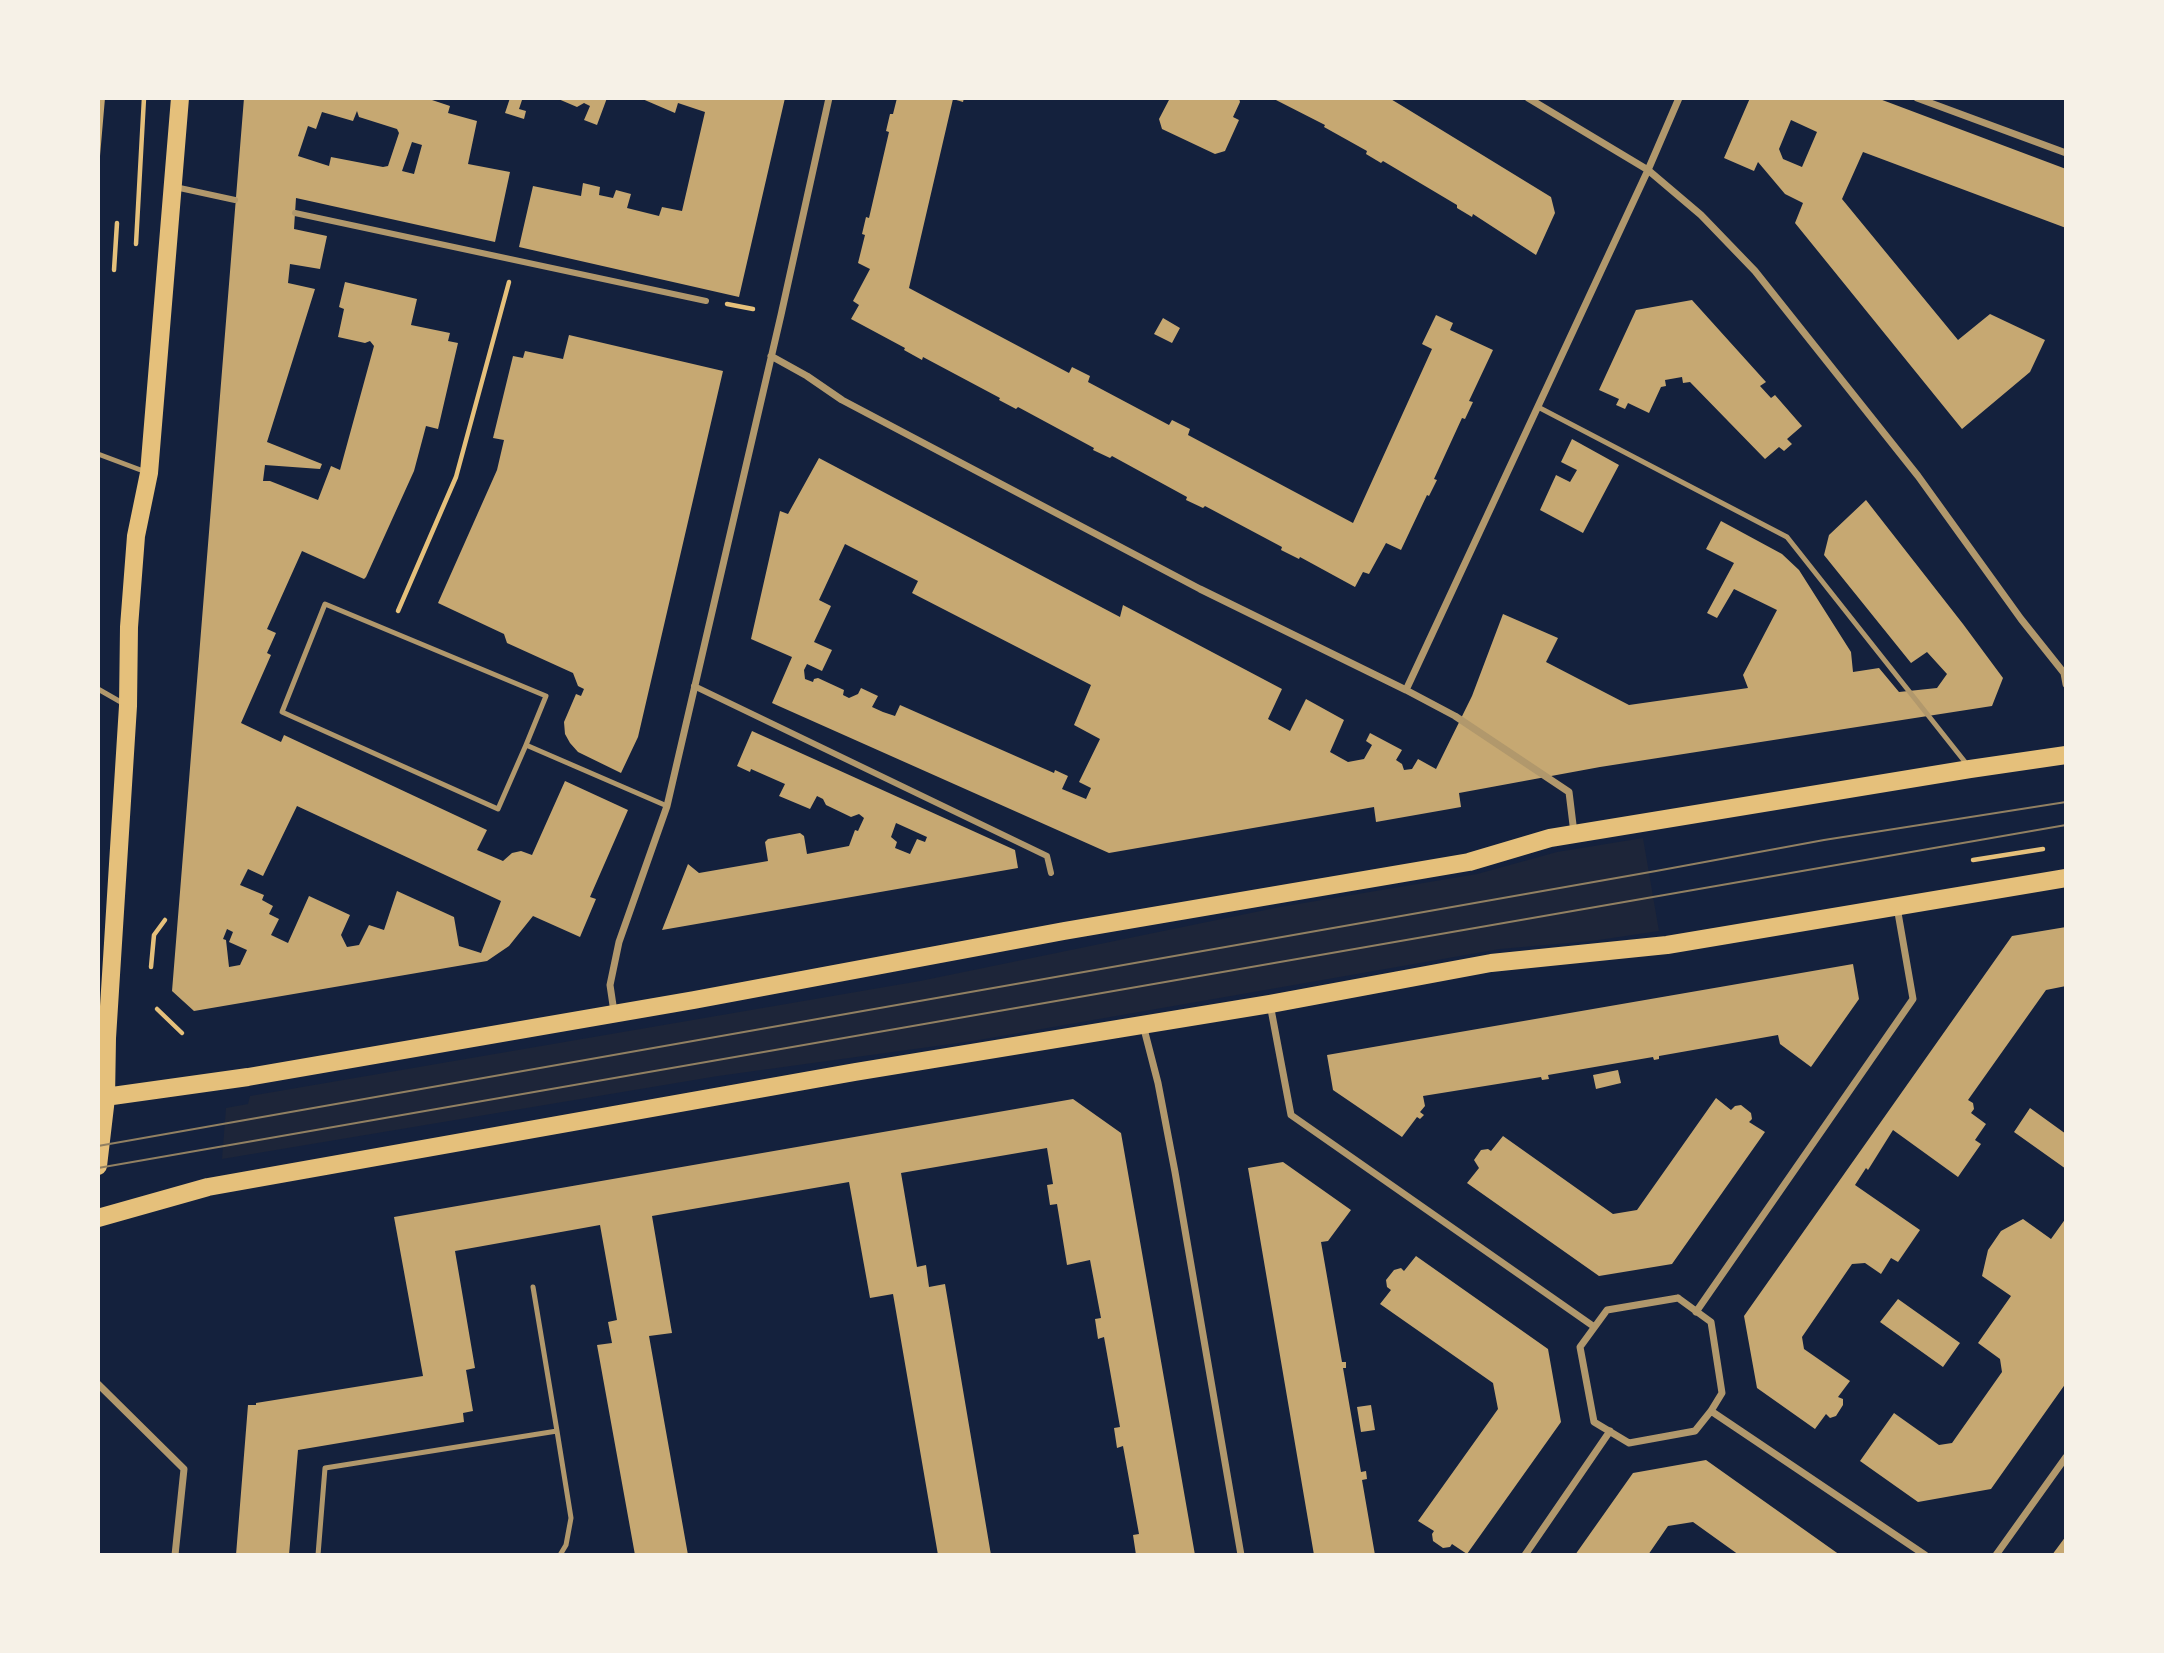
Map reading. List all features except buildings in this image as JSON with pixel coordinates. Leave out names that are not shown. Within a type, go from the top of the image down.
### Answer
[{"type":"main road","points":[[98,1166],[128,706],[136,536],[149,473],[180,98]]},
{"type":"main road","points":[[102,1098],[220,1082],[708,998],[1065,931],[1469,862],[1550,838],[2066,755]]},
{"type":"main road","points":[[98,1218],[208,1187],[828,1077],[1270,1004],[1491,963],[1667,945],[2066,878]]},
{"type":"street","points":[[614,1013],[610,985],[619,942],[667,806],[829,98]]},
{"type":"street","points":[[1528,98],[1648,170],[1701,215],[1755,271],[1918,476],[2021,619],[2065,673],[2066,684]]},
{"type":"street","points":[[1406,690],[1679,98]]},
{"type":"street","points":[[1917,98],[2066,153]]},
{"type":"street","points":[[173,187],[236,200]]},
{"type":"street","points":[[295,213],[706,301]]},
{"type":"street","points":[[771,356],[842,400],[1187,582],[1455,716],[1569,792],[1574,834]]},
{"type":"street","points":[[694,686],[1047,856],[1051,873]]},
{"type":"street","points":[[1696,1312],[1913,999],[1897,906]]},
{"type":"street","points":[[1270,1004],[1291,1115],[1593,1326]]},
{"type":"street","points":[[1143,1024],[1158,1083],[1175,1172],[1241,1555]]},
{"type":"street","points":[[1678,1298],[1696,1312],[1711,1322],[1722,1393],[1695,1432],[1629,1443],[1594,1422],[1580,1347],[1607,1310],[1678,1298]]},
{"type":"street","points":[[98,1384],[184,1469],[175,1555]]},
{"type":"street","points":[[1711,1411],[1925,1555]]},
{"type":"street","points":[[1525,1555],[1610,1431]]},
{"type":"street","points":[[1996,1555],[2066,1457]]},
{"type":"lane","points":[[1538,407],[1787,537],[1970,769]]},
{"type":"lane","points":[[98,454],[149,473]]},
{"type":"lane","points":[[325,604],[546,696],[526,744],[498,810],[282,712],[325,604]]},
{"type":"lane","points":[[98,690],[128,706]]},
{"type":"lane","points":[[526,744],[667,806]]},
{"type":"lane","points":[[533,1287],[571,1518],[566,1545],[560,1555]]},
{"type":"lane","points":[[318,1555],[325,1468],[557,1431]]},
{"type":"path","points":[[114,270],[117,223]]},
{"type":"path","points":[[389,631],[456,477],[515,260]]},
{"type":"path","points":[[729,304],[753,309]]},
{"type":"path","points":[[1973,860],[2043,849]]},
{"type":"path","points":[[152,967],[154,935],[165,920]]},
{"type":"path","points":[[157,1009],[182,1032]]},
{"type":"shaded area","points":[[1643,838],[1659,931],[1592,941],[1500,949],[973,1041],[718,1076],[222,1159],[226,1108],[248,1104],[250,1096],[920,981],[1280,907],[1477,874],[1557,852]]},
{"type":"tram line","points":[[98,1146],[1824,840],[2066,802]]},
{"type":"tram line","points":[[98,1168],[2066,825]]}]
